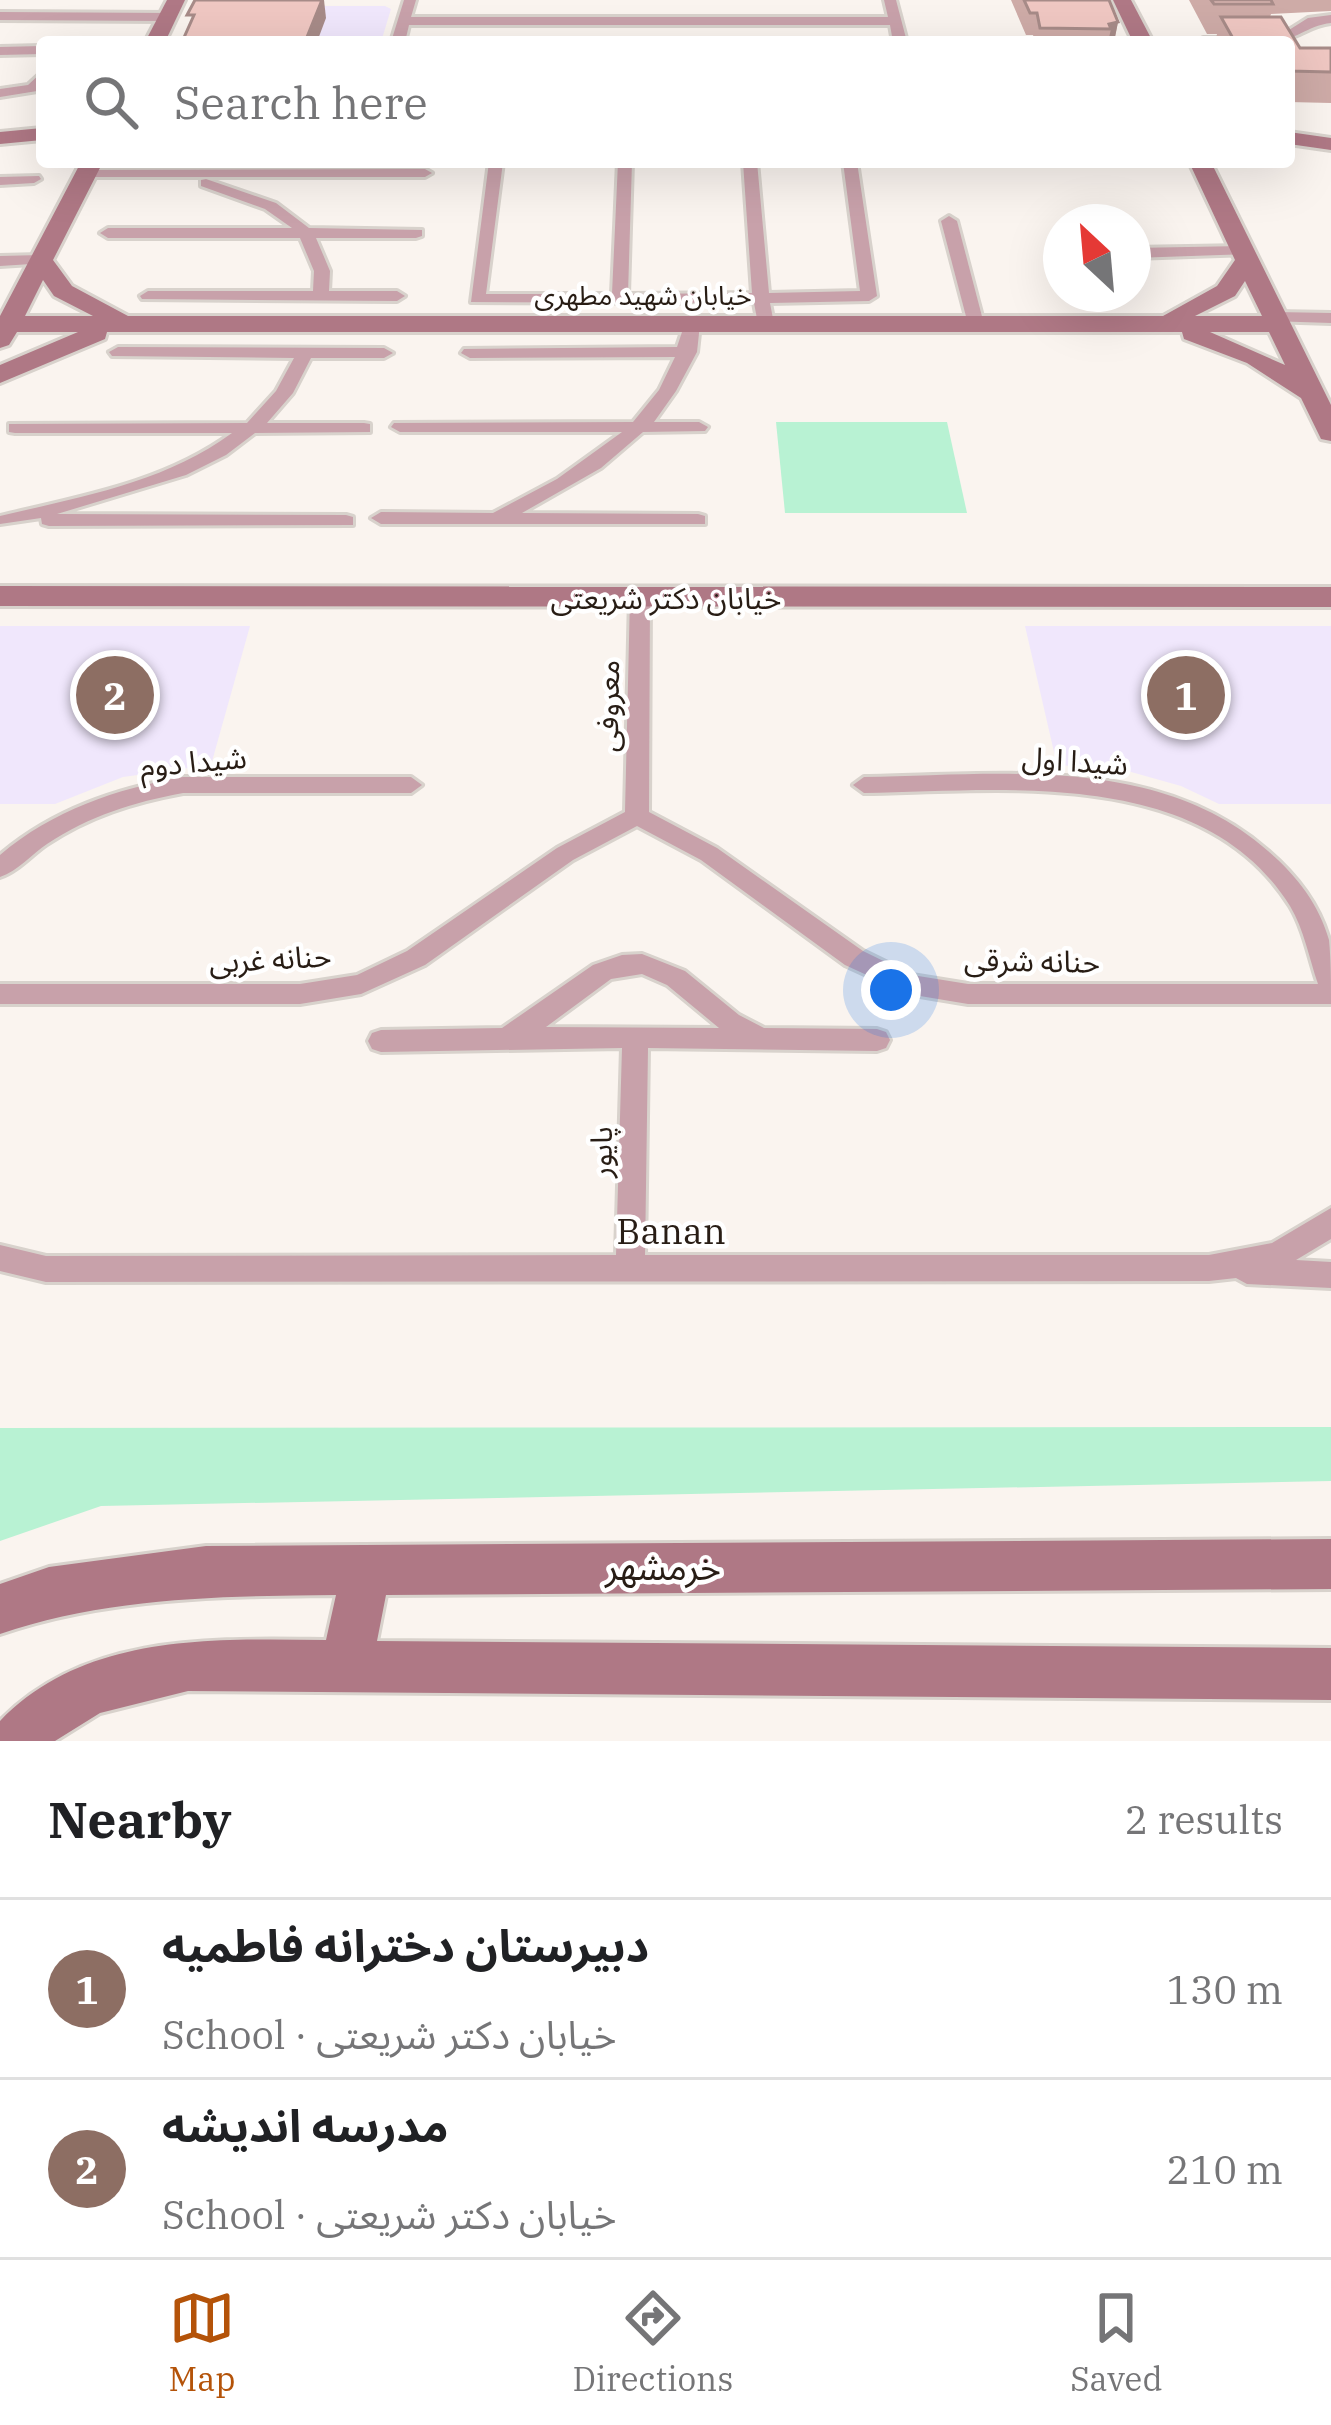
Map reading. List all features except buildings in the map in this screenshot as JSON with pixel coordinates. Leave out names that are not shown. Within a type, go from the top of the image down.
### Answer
[{"type":"street","points":[[400,36],[410,0]]},
{"type":"street","points":[[890,0],[899,36]]},
{"type":"street","points":[[1122,0],[1140,36]]},
{"type":"street","points":[[0,16],[172,8],[158,36]]},
{"type":"street","points":[[1288,36],[1313,22],[1331,19]]},
{"type":"street","points":[[404,21],[895,21]]},
{"type":"street","points":[[0,51],[36,50]]},
{"type":"street","points":[[0,93],[36,83]]},
{"type":"street","points":[[0,138],[36,135]]},
{"type":"street","points":[[1295,139],[1331,144]]},
{"type":"street","points":[[4,332],[89,168],[163,173],[425,173]]},
{"type":"street","points":[[495,168],[477,299],[620,297],[764,311],[869,296],[851,168]]},
{"type":"street","points":[[620,297],[625,168]]},
{"type":"street","points":[[751,168],[764,311]]},
{"type":"street","points":[[1203,168],[1331,434]]},
{"type":"street","points":[[163,173],[242,191],[273,206],[306,233],[320,256],[321,296]]},
{"type":"street","points":[[242,191],[257,173]]},
{"type":"street","points":[[0,181],[34,178]]},
{"type":"street","points":[[950,221],[976,324]]},
{"type":"street","points":[[108,233],[416,233]]},
{"type":"street","points":[[1151,253],[1245,255]]},
{"type":"street","points":[[1148,324],[1216,298],[1234,284],[1245,255]]},
{"type":"street","points":[[0,261],[41,260]]},
{"type":"street","points":[[41,260],[52,280],[72,298],[138,324]]},
{"type":"street","points":[[148,296],[397,296]]},
{"type":"street","name":"خیابان شهید مطهری","points":[[4,332],[138,324],[692,324],[764,311],[976,324],[1276,320]]},
{"type":"street","points":[[1276,320],[1331,317]]},
{"type":"street","points":[[0,375],[68,343],[138,324]]},
{"type":"street","points":[[495,519],[544,494],[640,427],[672,391],[688,352],[692,324]]},
{"type":"street","points":[[1148,324],[1240,350],[1312,395]]},
{"type":"street","points":[[118,352],[384,353]]},
{"type":"street","points":[[3,520],[122,494],[205,457],[248,428],[291,383],[305,352]]},
{"type":"street","points":[[470,353],[688,352]]},
{"type":"street","points":[[400,427],[699,427]]},
{"type":"street","points":[[15,428],[364,428]]},
{"type":"street","points":[[122,494],[136,520]]},
{"type":"street","points":[[544,494],[568,519]]},
{"type":"street","points":[[381,518],[698,520]]},
{"type":"street","points":[[3,520],[346,521]]},
{"type":"street","name":"خیابان دکتر شریعتی","points":[[0,596],[1331,597]]},
{"type":"street","name":"معروفی","points":[[638,816],[640,597]]},
{"type":"street","name":"شیدا دوم","points":[[0,868],[80,814],[155,789],[411,785]]},
{"type":"street","name":"شیدا اول","points":[[864,785],[1093,785],[1171,804],[1229,833],[1277,874],[1306,914],[1331,990]]},
{"type":"street","name":"حنانه شرقی","points":[[638,816],[709,854],[870,968],[928,989],[968,994],[1331,990]]},
{"type":"street","name":"حنانه غربی","points":[[0,994],[300,994],[361,984],[416,958],[565,854],[638,816]]},
{"type":"street","points":[[496,1040],[547,1016],[600,973],[634,964],[668,973],[740,1030],[769,1040]]},
{"type":"street","points":[[547,1016],[556,1030],[575,1037]]},
{"type":"street","points":[[690,1037],[710,1030],[719,1016]]},
{"type":"street","points":[[381,1041],[575,1037],[877,1040]]},
{"type":"street","name":"پایور","points":[[630,1269],[635,1037]]},
{"type":"street","name":"Banan","points":[[0,1258],[46,1269],[1209,1268],[1272,1257],[1299,1245],[1331,1221]]},
{"type":"street","points":[[1209,1268],[1331,1275]]},
{"type":"street","points":[[0,1273],[46,1269]]},
{"type":"street","name":"خرمشهر","points":[[0,1609],[49,1592],[206,1571],[1331,1564]]},
{"type":"street","points":[[346,1669],[367,1568]]},
{"type":"street","points":[[18,1741],[32,1724],[116,1678],[188,1665],[1331,1674]]},
{"type":"shaded area","points":[[202,6],[391,9],[383,36],[187,36]]},
{"type":"shaded area","points":[[0,626],[250,626],[211,765],[123,777],[55,804],[0,804]]},
{"type":"shaded area","points":[[1025,626],[1331,626],[1331,804],[1219,804],[1181,786],[1124,770],[1057,765]]},
{"type":"green space","points":[[776,422],[947,422],[967,513],[785,513]]},
{"type":"green space","points":[[1331,1427],[1331,1481],[101,1506],[0,1541],[0,1428]]},
{"type":"place","name":"مدرسه اندیشه","points":[[115,695]]},
{"type":"place","name":"دبیرستان دخترانه فاطمیه","points":[[1186,695]]}]
